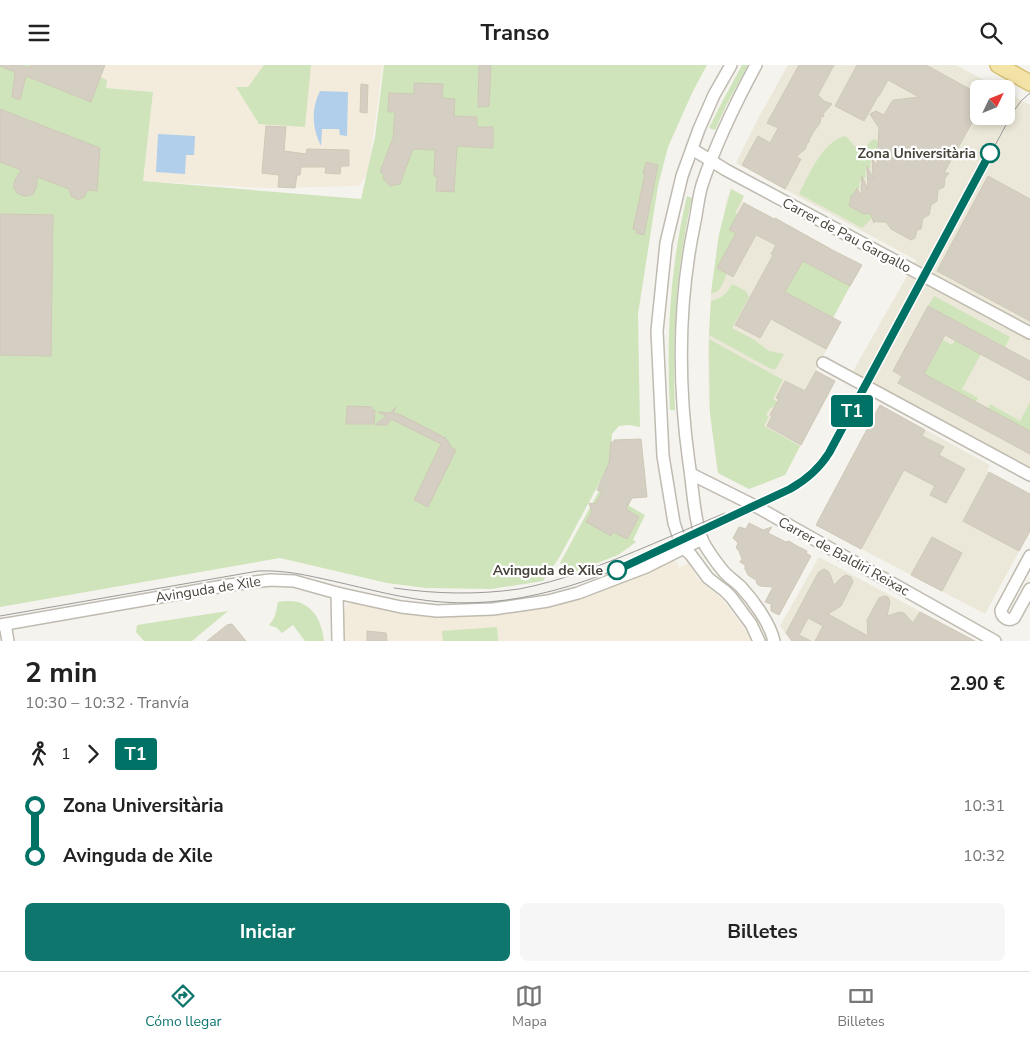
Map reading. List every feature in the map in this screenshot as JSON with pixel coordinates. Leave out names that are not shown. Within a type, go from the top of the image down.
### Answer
[{"type":"main road","points":[[998,65],[1030,83]]},
{"type":"street","points":[[731,65],[714,95],[701,124],[682,176],[666,243],[658,331],[663,456],[674,523],[679,539],[708,578],[731,597],[751,624],[760,641]]},
{"type":"street","points":[[756,65],[719,137],[702,187],[688,256],[681,318],[682,394],[686,441],[698,524],[702,539],[721,568],[741,587],[754,604],[768,626],[774,641]]},
{"type":"street","name":"Carrer de Pau Gargallo","points":[[692,149],[1030,333]]},
{"type":"street","points":[[823,363],[1030,475]]},
{"type":"street","name":"Carrer de Baldiri Reixac","points":[[691,474],[759,508],[995,641]]},
{"type":"street","name":"Avinguda de Xile","points":[[3,625],[270,580],[294,581],[401,607],[437,611],[493,609],[548,601],[578,593],[646,567],[702,539]]},
{"type":"street","points":[[1030,556],[1001,610],[1003,617],[1008,619],[1014,618],[1030,589]]},
{"type":"street","points":[[338,593],[338,641]]},
{"type":"street","points":[[3,625],[8,641]]},
{"type":"shaded area","points":[[76,65],[383,65],[368,173],[360,185],[355,186],[267,188],[143,181],[153,92],[106,88]]},
{"type":"shaded area","points":[[788,65],[956,65],[984,80],[970,80],[970,125],[1015,125],[1015,97],[1030,105],[1030,471],[852,373],[916,260],[736,163]]},
{"type":"shaded area","points":[[731,189],[744,196],[742,201],[862,265],[833,317],[841,322],[816,370],[835,381],[785,475],[749,489],[718,473],[709,406],[708,354],[711,293],[718,242],[727,199]]},
{"type":"shaded area","points":[[880,405],[990,465],[987,471],[1030,494],[1030,531],[985,614],[816,525]]},
{"type":"shaded area","points":[[819,557],[975,641],[791,641],[780,626]]},
{"type":"shaded area","points":[[673,561],[677,562],[679,568],[689,563],[697,578],[723,600],[751,641],[343,641],[343,612],[347,605],[352,602],[496,613]]},
{"type":"green space","points":[[0,65],[76,65],[107,80],[106,88],[153,92],[143,181],[361,199],[375,137],[384,65],[707,65],[668,147],[658,186],[638,314],[640,427],[619,426],[612,434],[610,463],[559,558],[543,581],[491,589],[425,588],[387,583],[280,558],[0,607]]},
{"type":"green space","points":[[264,65],[311,65],[305,127],[259,124],[236,87],[248,87]]},
{"type":"green space","points":[[742,65],[748,65],[715,130],[709,128],[721,104]]},
{"type":"green space","points":[[845,136],[858,148],[866,148],[869,142],[875,139],[880,143],[875,153],[877,157],[872,158],[871,168],[867,168],[865,178],[862,178],[859,184],[860,187],[856,188],[854,196],[849,202],[850,207],[864,214],[869,211],[872,215],[872,218],[862,228],[799,194],[824,151],[837,139]]},
{"type":"green space","points":[[731,189],[744,196],[735,213],[738,215],[730,230],[738,235],[730,265],[721,288],[717,292],[711,293],[719,234]]},
{"type":"green space","points":[[687,196],[692,198],[682,251],[676,303],[674,356],[675,410],[670,410],[669,329],[673,276]]},
{"type":"green space","points":[[803,261],[850,286],[833,318],[785,292]]},
{"type":"green space","points":[[732,284],[746,291],[749,297],[732,328],[753,339],[769,351],[784,354],[776,369],[771,369],[709,335],[711,301],[724,295]]},
{"type":"green space","points":[[934,296],[1010,337],[1005,347],[928,306]]},
{"type":"green space","points":[[709,339],[783,380],[773,399],[778,402],[775,407],[771,407],[766,415],[769,416],[764,426],[800,446],[785,475],[749,489],[718,473],[710,414]]},
{"type":"green space","points":[[943,340],[952,345],[955,340],[981,354],[962,389],[978,398],[975,403],[923,376]]},
{"type":"green space","points":[[1030,402],[1030,429],[1028,432],[987,410],[990,404],[1020,421]]},
{"type":"green space","points":[[600,489],[645,515],[633,540],[636,542],[618,555],[574,572],[560,563]]},
{"type":"green space","points":[[278,602],[298,602],[314,612],[320,623],[324,641],[305,641],[293,625],[282,633],[277,628],[269,625],[274,617]]},
{"type":"green space","points":[[228,611],[192,641],[144,641],[136,632],[137,625]]},
{"type":"green space","points":[[497,627],[498,641],[443,641],[442,631]]},
{"type":"water","points":[[320,91],[348,92],[347,136],[340,135],[339,129],[322,129],[321,146],[314,125],[315,105]]},
{"type":"water","points":[[158,134],[195,136],[194,155],[186,155],[185,174],[156,172]]},
{"type":"building","points":[[0,65],[21,65],[29,68],[30,65],[105,65],[91,102],[26,76],[20,100],[12,97],[15,72]]},
{"type":"building","points":[[479,65],[491,65],[489,106],[478,107]]},
{"type":"building","points":[[799,65],[834,65],[818,95],[824,101],[832,104],[823,114],[824,116],[821,117],[820,123],[805,149],[796,157],[801,159],[785,189],[742,165],[758,136],[770,143],[778,128],[767,123]]},
{"type":"building","points":[[857,65],[926,65],[970,89],[971,125],[944,173],[949,173],[945,178],[944,187],[938,190],[937,201],[931,205],[929,215],[923,218],[921,229],[917,230],[915,238],[911,240],[891,229],[886,222],[876,221],[874,223],[870,213],[864,214],[849,206],[851,196],[857,188],[861,196],[862,176],[868,190],[867,166],[873,178],[872,158],[877,166],[879,128],[870,114],[876,111],[884,115],[892,101],[919,97],[888,80],[864,121],[835,106]]},
{"type":"building","points":[[414,83],[443,84],[442,98],[455,99],[454,116],[477,117],[477,127],[493,127],[493,148],[457,146],[454,192],[436,191],[437,177],[434,176],[435,150],[413,149],[400,184],[390,186],[383,178],[384,174],[380,172],[393,138],[395,112],[388,112],[389,93],[414,94]]},
{"type":"building","points":[[361,84],[368,85],[367,113],[360,112]]},
{"type":"building","points":[[0,109],[100,148],[97,191],[88,190],[84,197],[78,200],[71,196],[69,189],[37,177],[37,186],[33,194],[24,196],[17,193],[14,188],[14,182],[21,170],[0,162]]},
{"type":"building","points":[[266,126],[286,127],[284,151],[306,154],[307,149],[349,150],[349,166],[341,166],[340,174],[325,173],[326,167],[301,167],[300,175],[297,175],[295,188],[278,187],[279,175],[262,173]]},
{"type":"building","points":[[646,162],[658,165],[644,235],[636,233],[637,230],[633,229]]},
{"type":"building","points":[[988,176],[1030,199],[1030,321],[937,271]]},
{"type":"building","points":[[744,203],[862,265],[850,286],[803,261],[785,292],[841,322],[826,349],[771,319],[760,338],[735,325],[773,255],[771,254],[776,245],[756,235],[733,277],[717,268],[736,233],[729,230]]},
{"type":"building","points":[[0,214],[53,215],[51,356],[0,355]]},
{"type":"building","points":[[928,306],[1030,361],[1030,381],[945,335],[924,374],[1030,431],[1030,454],[898,383],[902,376],[893,371]]},
{"type":"building","points":[[816,371],[835,381],[801,445],[767,426],[772,416],[770,415],[779,399],[776,398],[785,381],[805,391]]},
{"type":"building","points":[[880,405],[925,430],[922,436],[944,447],[939,455],[965,469],[946,503],[930,495],[935,486],[904,470],[861,549],[816,525]]},
{"type":"building","points":[[347,406],[372,407],[372,410],[375,410],[374,424],[346,424]]},
{"type":"building","points":[[396,407],[393,413],[401,415],[445,437],[452,448],[456,450],[428,507],[414,500],[441,444],[391,419],[387,425],[375,425],[386,416],[378,412],[390,413]]},
{"type":"building","points":[[641,439],[647,497],[632,498],[626,509],[639,517],[627,539],[613,532],[611,536],[586,522],[592,512],[589,503],[595,504],[602,492],[597,490],[609,463],[611,442],[614,442],[614,440]]},
{"type":"building","points":[[989,472],[1030,494],[1030,531],[1019,551],[963,521]]},
{"type":"building","points":[[749,523],[763,530],[772,527],[768,533],[786,542],[789,541],[807,551],[806,553],[811,556],[779,615],[771,611],[771,604],[765,602],[773,587],[757,584],[756,580],[748,575],[745,565],[740,562],[742,559],[736,548],[738,543],[733,538],[739,527],[746,529]]},
{"type":"building","points":[[932,537],[962,553],[942,591],[911,575]]},
{"type":"building","points":[[824,569],[829,572],[834,585],[846,575],[851,577],[853,582],[841,606],[828,614],[868,636],[867,620],[879,598],[884,596],[888,597],[890,602],[887,616],[900,612],[904,613],[913,623],[920,612],[975,641],[815,641],[823,626],[808,618],[799,635],[811,641],[792,641],[786,633],[818,573]]},
{"type":"building","points":[[232,624],[246,641],[207,641],[227,625]]},
{"type":"building","points":[[367,631],[386,633],[387,641],[367,641]]},
{"type":"tram line","points":[[0,616],[258,571],[296,573],[427,601],[474,603],[506,600],[570,586],[601,575],[661,550],[790,489],[812,474],[829,453],[1013,112],[1030,93]]},
{"type":"tram line","name":"T1","points":[[617,570],[790,489],[810,477],[819,467],[826,459],[990,153]]},
{"type":"tram line","points":[[394,588],[425,592],[472,593],[535,586],[599,565],[725,513]]},
{"type":"place","name":"Zona Universitària","points":[[990,153]]},
{"type":"place","name":"Avinguda de Xile","points":[[617,570]]}]
